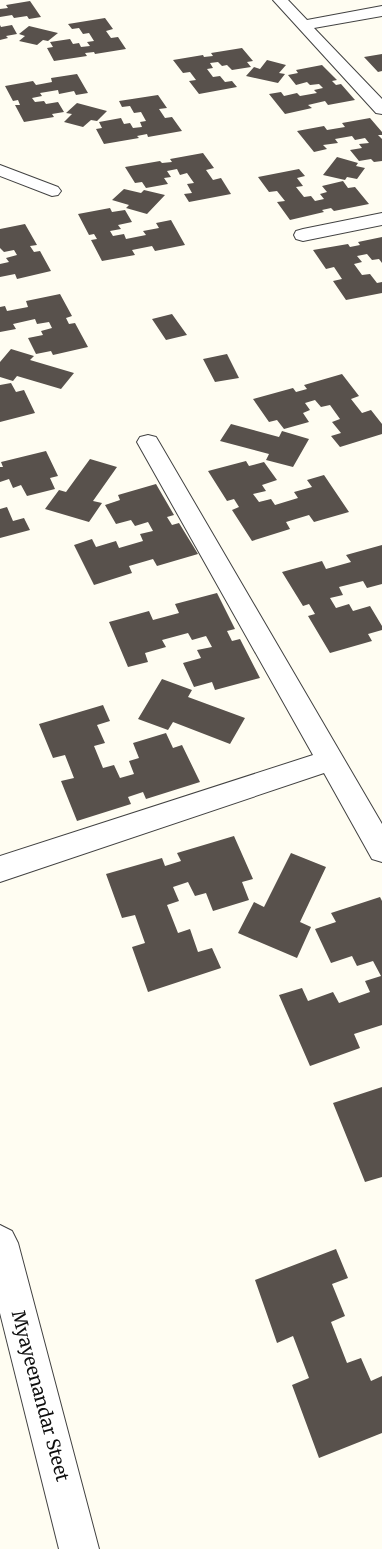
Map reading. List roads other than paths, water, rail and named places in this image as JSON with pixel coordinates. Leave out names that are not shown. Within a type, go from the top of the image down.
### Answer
[{"type":"street","points":[[280,0],[382,109]]},
{"type":"street","points":[[304,25],[382,11]]},
{"type":"street","points":[[1,167],[52,191]]},
{"type":"street","points":[[303,235],[382,219]]},
{"type":"street","points":[[148,442],[382,850]]},
{"type":"street","points":[[0,869],[331,760]]},
{"type":"street","name":"Myayeenandar Steet","points":[[0,1244],[79,1549]]}]
